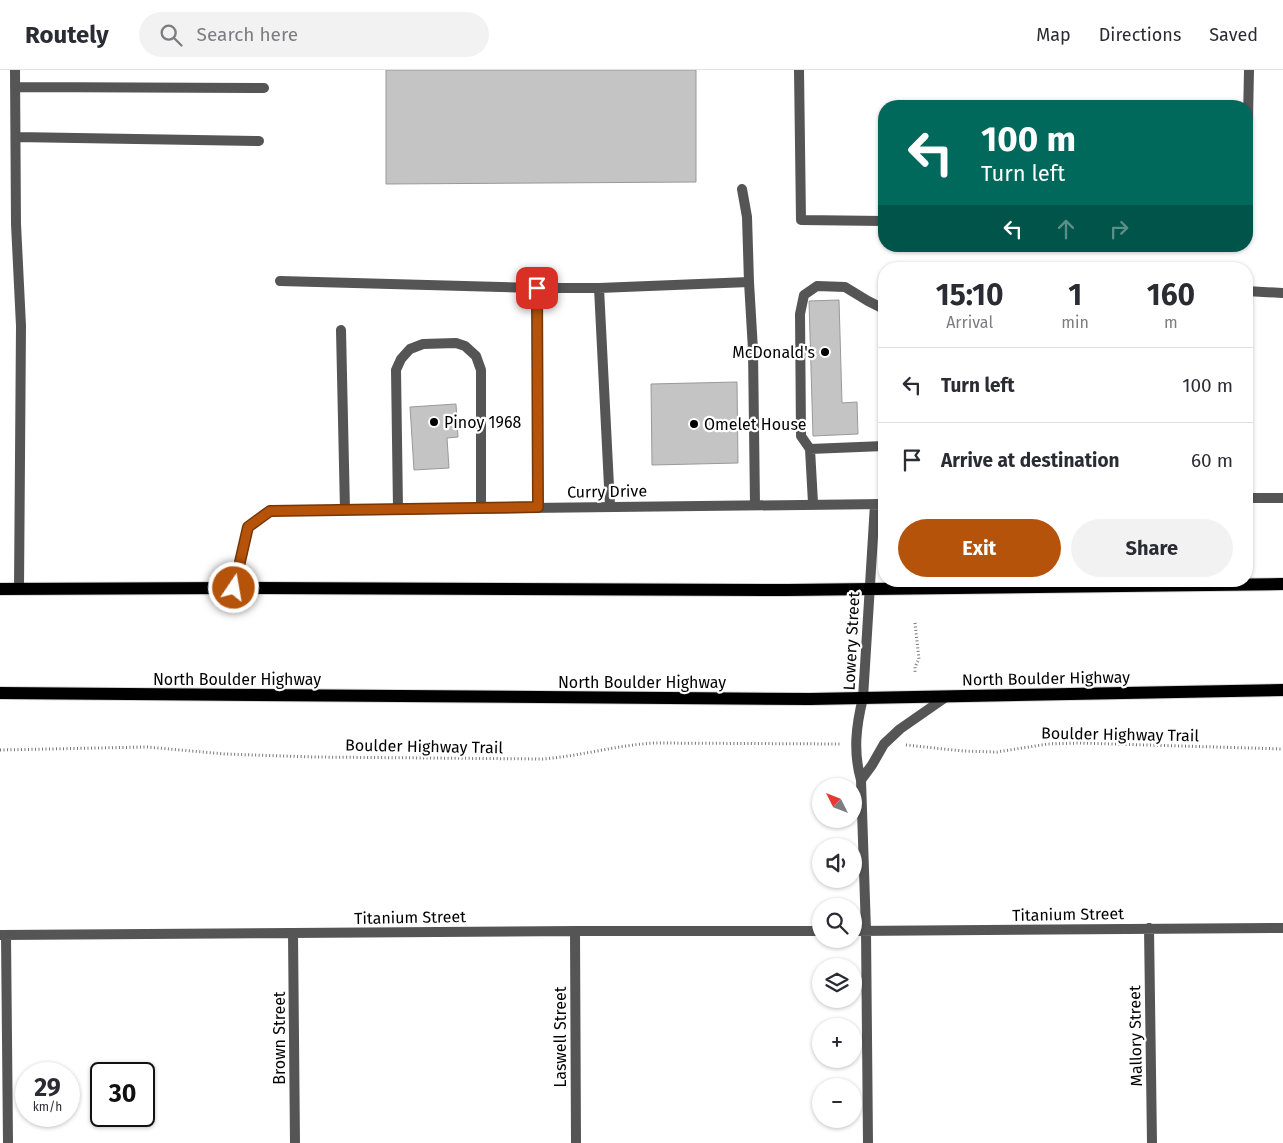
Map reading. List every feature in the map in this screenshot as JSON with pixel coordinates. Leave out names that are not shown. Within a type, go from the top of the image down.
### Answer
[{"type":"main road","points":[[1253,584],[1283,584]]},
{"type":"main road","points":[[0,589],[777,590],[973,587]]},
{"type":"main road","name":"North Boulder Highway","points":[[0,693],[863,698],[1283,690]]},
{"type":"street","points":[[15,70],[16,224],[21,326],[19,589]]},
{"type":"street","points":[[799,70],[801,220],[878,221]]},
{"type":"street","points":[[1248,100],[1249,70]]},
{"type":"street","points":[[15,87],[264,88]]},
{"type":"street","points":[[16,137],[259,141]]},
{"type":"street","points":[[742,189],[747,217],[753,350],[755,505]]},
{"type":"street","points":[[280,281],[537,288],[599,288],[749,282]]},
{"type":"street","points":[[813,503],[810,449],[801,436],[800,314],[804,295],[817,286],[845,287],[878,306]]},
{"type":"street","points":[[537,288],[538,507]]},
{"type":"street","points":[[599,288],[610,506]]},
{"type":"street","points":[[1253,292],[1283,293]]},
{"type":"street","points":[[341,330],[345,510]]},
{"type":"street","points":[[398,509],[396,370],[401,359],[410,348],[423,344],[456,343],[466,346],[476,356],[481,370],[481,507]]},
{"type":"street","points":[[810,449],[878,446]]},
{"type":"street","points":[[1253,498],[1283,498]]},
{"type":"street","name":"Curry Drive","points":[[234,588],[248,527],[270,511],[813,503],[878,504]]},
{"type":"street","name":"Lowery Street","points":[[860,778],[856,762],[857,723],[863,698],[870,588],[878,513]]},
{"type":"street","points":[[862,779],[884,744],[907,723],[946,697]]},
{"type":"street","name":"Lowery Street","points":[[862,810],[866,932],[868,1143]]},
{"type":"street","name":"Mallory Street","points":[[1148,928],[1152,1143]]},
{"type":"street","name":"Titanium Street","points":[[862,932],[1283,928]]},
{"type":"street","name":"Titanium Street","points":[[3,935],[575,930],[812,931]]},
{"type":"street","name":"Laswell Street","points":[[575,930],[576,1143]]},
{"type":"street","name":"Brown Street","points":[[293,933],[295,1143]]},
{"type":"street","points":[[3,935],[8,1143]]},
{"type":"path","points":[[915,622],[916,642],[919,647],[919,659],[915,672]]},
{"type":"path","name":"Boulder Highway Trail","points":[[898,744],[963,751],[998,752],[1048,744],[1079,743],[1283,749]]},
{"type":"path","name":"Boulder Highway Trail","points":[[0,750],[147,747],[225,754],[313,757],[543,759],[570,757],[633,744],[846,744]]},
{"type":"building","points":[[386,70],[696,70],[696,182],[386,184]]},
{"type":"building","name":"McDonald's","points":[[839,300],[842,403],[857,402],[858,434],[813,436],[809,301]]},
{"type":"building","name":"Omelet House","points":[[737,382],[738,463],[652,465],[651,384]]},
{"type":"building","name":"Pinoy 1968","points":[[456,404],[458,437],[447,438],[449,468],[414,470],[410,407]]},
{"type":"place","name":"McDonald's","points":[[825,352]]},
{"type":"place","name":"Pinoy 1968","points":[[434,422]]},
{"type":"place","name":"Omelet House","points":[[694,424]]},
{"type":"route","points":[[234,588],[248,527],[270,511],[538,507],[537,288]]}]
